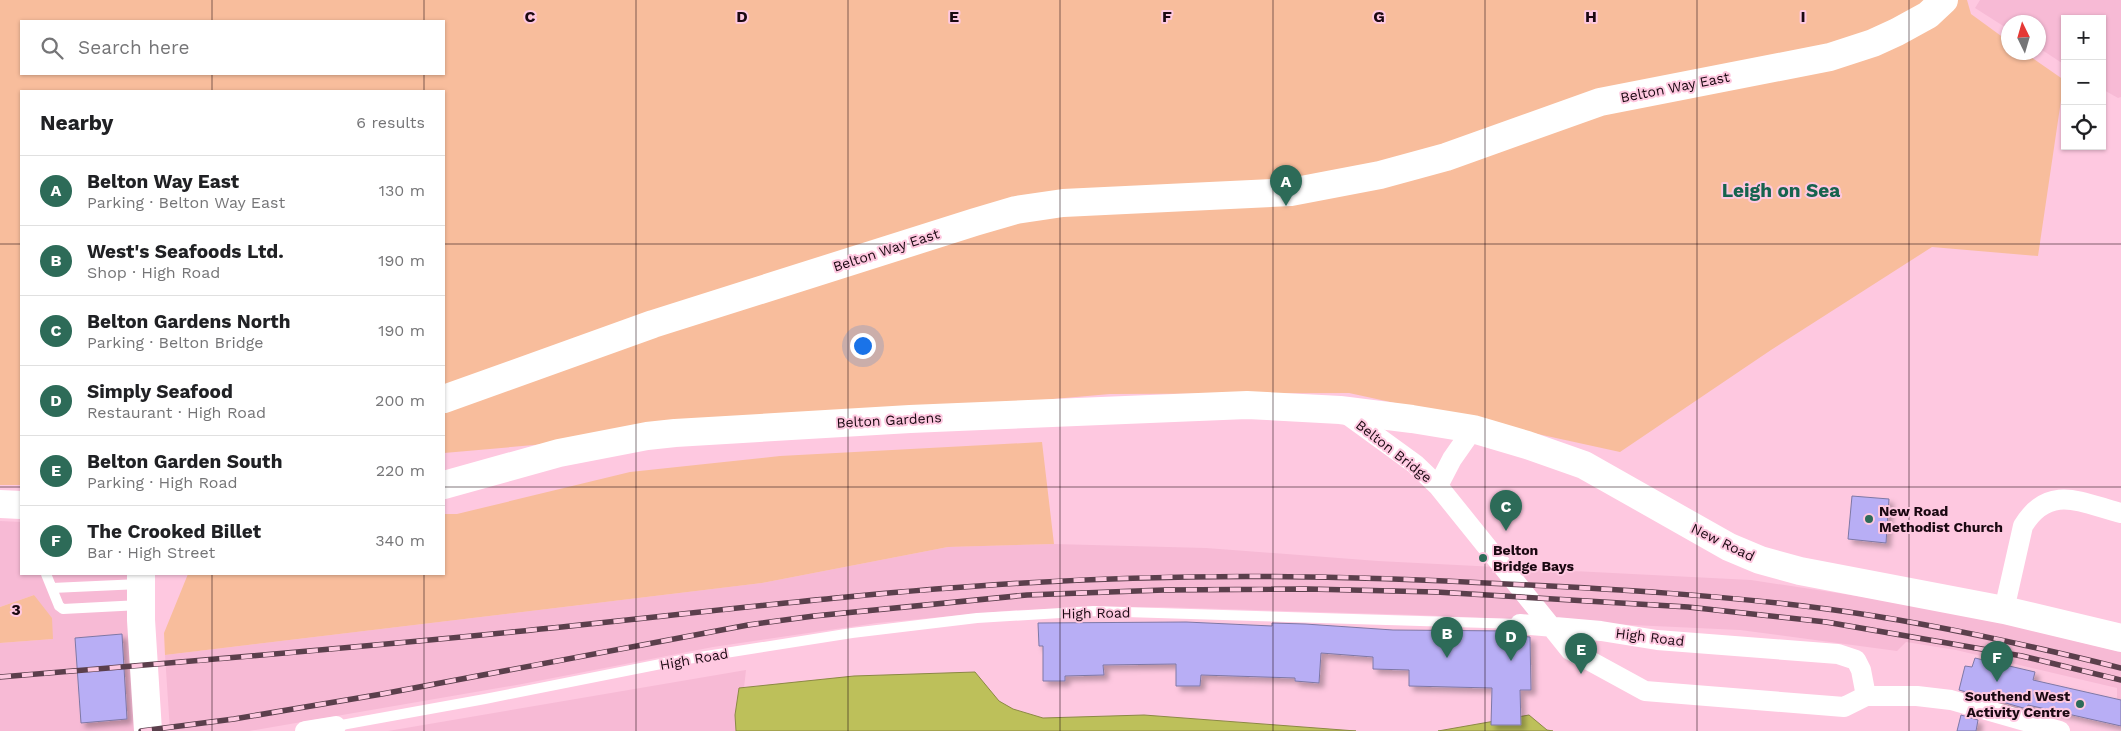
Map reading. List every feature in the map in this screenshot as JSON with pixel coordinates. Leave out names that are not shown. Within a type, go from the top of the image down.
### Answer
[{"type":"street","name":"Belton Way East","points":[[445,398],[653,324],[1016,210],[1062,203],[1291,192],[1380,176],[1446,157],[1600,102],[1830,56],[1897,32],[1928,15],[1944,0]]},
{"type":"street","name":"Belton Gardens","points":[[445,484],[559,453],[647,436],[676,433],[900,419],[1158,408],[1247,405],[1340,410]]},
{"type":"street","name":"New Road","points":[[1340,410],[1473,429],[1584,465],[1729,547],[1760,560],[1800,572],[2004,610],[2121,638]]},
{"type":"street","name":"Belton Bridge","points":[[1340,410],[1415,464],[1442,490],[1570,650],[1645,691],[1844,707],[1866,696]]},
{"type":"street","points":[[1442,490],[1452,459],[1473,429]]},
{"type":"street","points":[[2004,610],[2023,526],[2030,515],[2040,506],[2064,498],[2121,513]]},
{"type":"street","points":[[141,596],[148,731]]},
{"type":"street","name":"High Road","points":[[1520,624],[1601,631],[1657,640],[1838,654],[1856,660],[1861,670],[1866,696]]},
{"type":"street","points":[[1866,696],[1917,696],[1951,700],[2060,731]]},
{"type":"street","name":"High Road","points":[[305,731],[337,728]]},
{"type":"lane","points":[[46,575],[63,609],[141,596]]},
{"type":"lane","points":[[52,588],[141,596]]},
{"type":"lane","name":"High Road","points":[[337,728],[681,660],[852,634],[977,618],[1093,611],[1520,624]]},
{"type":"shaded area","points":[[0,0],[1967,0],[1971,14],[2001,36],[2001,60],[2035,60],[2061,78],[2061,100],[2038,256],[1932,247],[1771,350],[1620,452],[1349,393],[1110,394],[445,453],[445,90],[20,90],[20,485],[0,485]]},
{"type":"shaded area","points":[[1980,0],[2121,0],[2121,97],[2118,98],[2106,91],[2106,15],[2061,15],[2061,62],[2046,53],[2046,15],[2001,15],[2001,25],[1975,8]]},
{"type":"shaded area","points":[[1042,442],[1054,544],[948,547],[762,583],[165,655],[164,633],[188,575],[445,575],[445,514],[457,514],[630,472],[780,456]]},
{"type":"shaded area","points":[[0,521],[20,522],[20,575],[127,575],[141,731],[0,731],[0,643],[53,639],[34,595],[0,607]]},
{"type":"shaded area","points":[[1054,544],[1206,548],[1378,561],[1751,580],[1916,605],[2015,626],[2121,652],[2121,703],[2117,702],[2117,688],[1956,650],[1906,642],[1897,651],[1740,630],[1418,615],[1161,607],[1017,610],[877,623],[713,647],[522,684],[249,731],[170,731],[165,655],[762,583],[948,547]]},
{"type":"shaded area","points":[[34,595],[52,618],[53,639],[0,643],[0,607]]},
{"type":"shaded area","points":[[746,670],[744,688],[739,688],[735,715],[736,731],[388,731]]},
{"type":"shaded area","points":[[975,672],[999,701],[1013,709],[1043,718],[1144,715],[1356,731],[736,731],[735,715],[739,688],[854,676]]},
{"type":"shaded area","points":[[1529,715],[1547,730],[1553,731],[1438,731]]},
{"type":"building","name":"New Road Methodist Church","points":[[1852,496],[1889,499],[1886,543],[1848,539]]},
{"type":"building","points":[[1186,622],[1272,626],[1272,623],[1305,624],[1393,630],[1511,631],[1518,636],[1530,637],[1531,690],[1520,690],[1521,725],[1491,725],[1492,688],[1409,686],[1409,670],[1373,669],[1373,657],[1321,653],[1319,683],[1295,681],[1295,678],[1201,675],[1200,686],[1176,686],[1176,664],[1103,665],[1104,675],[1065,676],[1065,681],[1043,681],[1043,646],[1039,646],[1038,623]]},
{"type":"building","points":[[122,634],[127,719],[81,723],[75,638]]},
{"type":"building","points":[[1975,658],[2035,672],[2033,680],[2121,700],[2121,726],[2028,705],[2027,709],[1959,690],[1965,666],[1972,667]]},
{"type":"building","points":[[1961,715],[1978,720],[1976,731],[1957,731]]},
{"type":"railway","points":[[0,677],[448,638],[896,592],[1084,580],[1265,576],[1446,581],[1627,590],[1747,600],[1901,620],[2011,642],[2121,668]]},
{"type":"railway","points":[[141,731],[234,719],[382,694],[748,625],[814,616],[1027,595],[1164,590],[1308,589],[1436,592],[1688,607],[1826,622],[2022,656],[2121,680]]},
{"type":"place","name":"Belton Way East","points":[[1286,206]]},
{"type":"place","name":"New Road Methodist Church","points":[[1869,519]]},
{"type":"place","name":"Belton Gardens North","points":[[1506,531]]},
{"type":"place","name":"Belton Bridge Bays","points":[[1483,558]]},
{"type":"place","name":"West's Seafoods Ltd.","points":[[1447,658]]},
{"type":"place","name":"Simply Seafood","points":[[1511,661]]},
{"type":"place","name":"Belton Garden South","points":[[1581,674]]},
{"type":"place","name":"The Crooked Billet","points":[[1997,682]]},
{"type":"place","name":"Southend West Activity Centre","points":[[2080,704]]},
{"type":"district","name":"Leigh on Sea","points":[[1781,190]]}]
